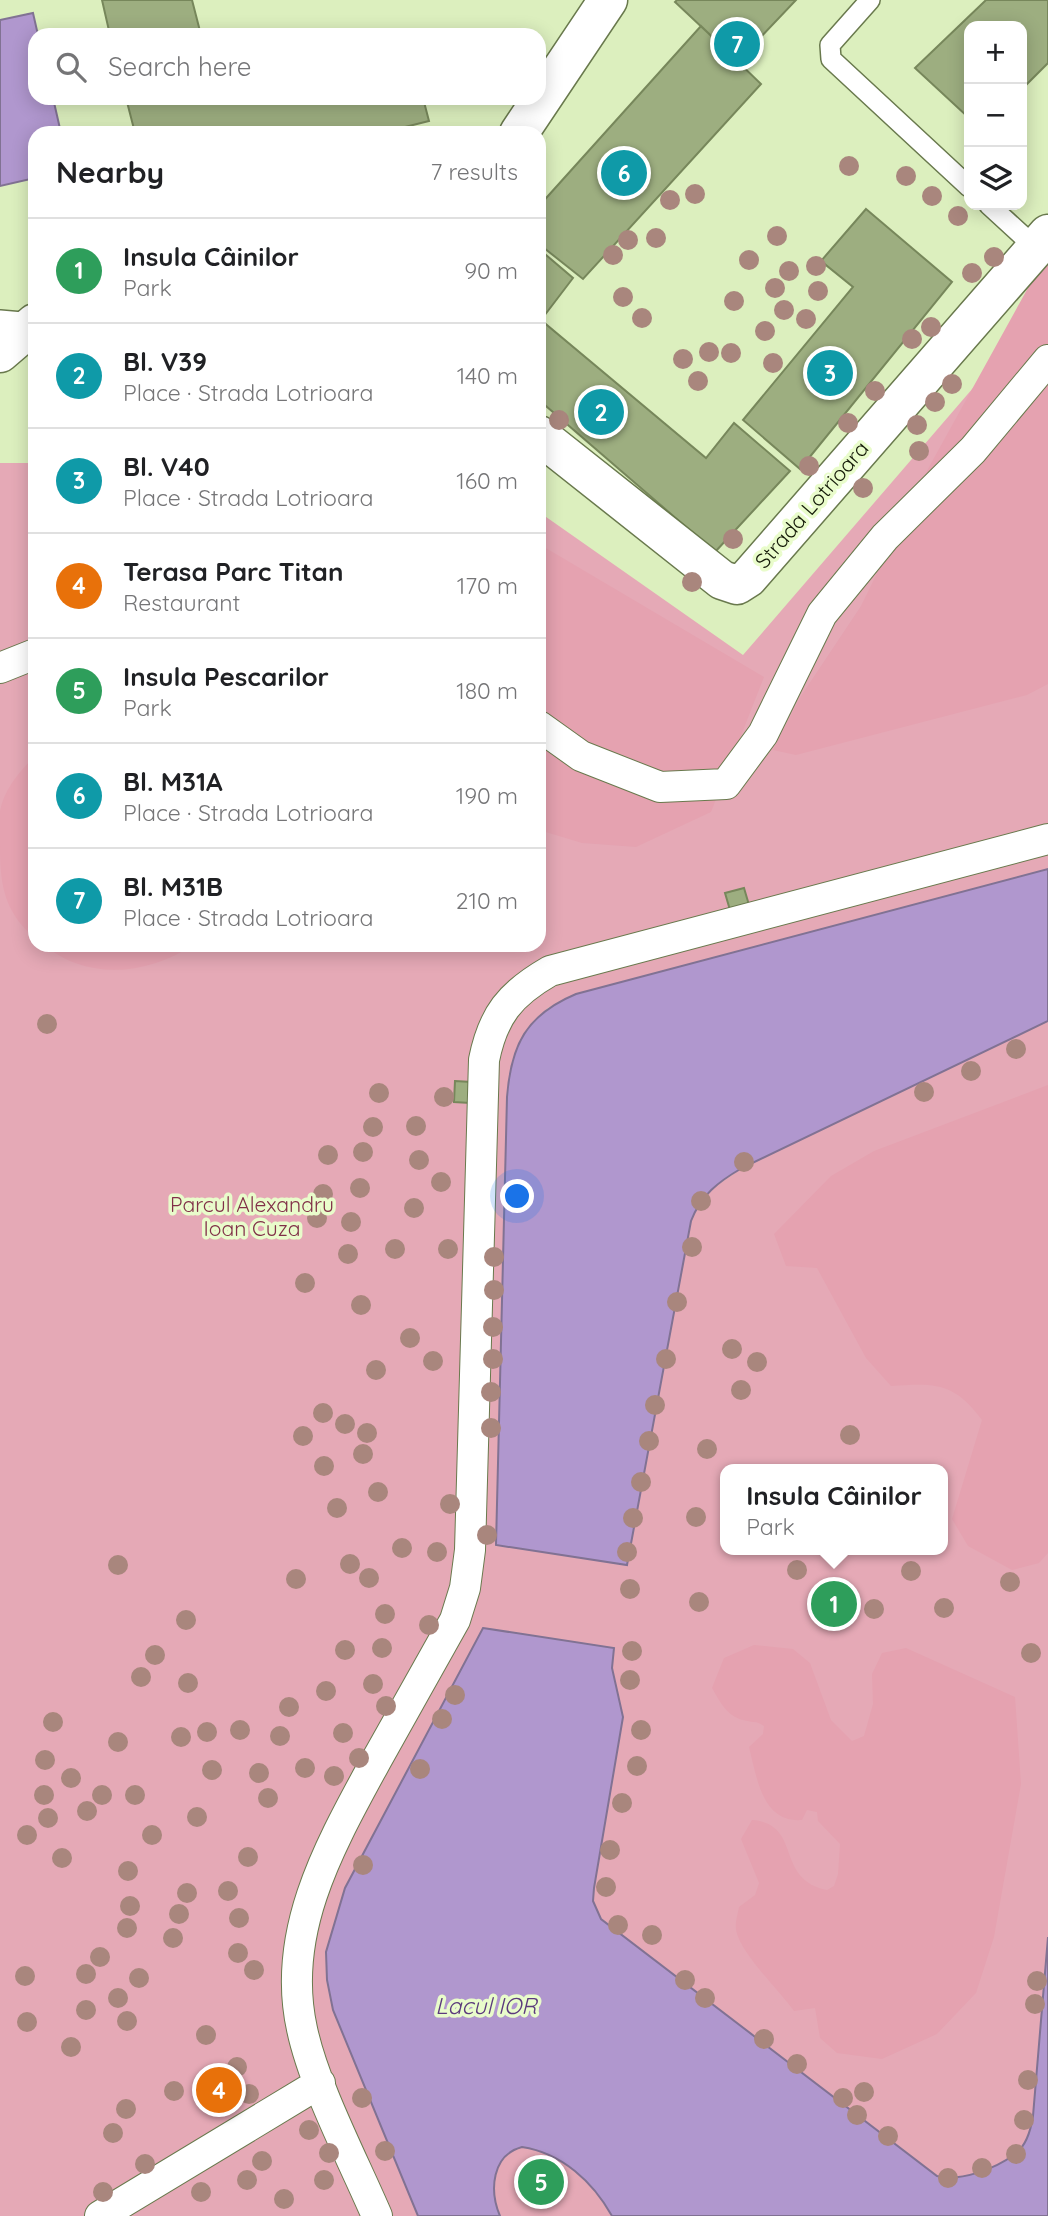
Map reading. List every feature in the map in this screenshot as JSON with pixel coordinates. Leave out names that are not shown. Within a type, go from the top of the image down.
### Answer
[{"type":"street","points":[[546,93],[608,0]]},
{"type":"street","points":[[524,126],[538,105]]},
{"type":"street","name":"Strada Lotrioara","points":[[546,441],[722,580],[737,585],[748,578],[1042,241]]},
{"type":"street","points":[[0,353],[28,329]]},
{"type":"street","points":[[546,731],[581,755],[660,787],[726,784],[763,734],[822,614],[885,537],[973,450],[1048,360]]},
{"type":"street","points":[[0,668],[28,657]]},
{"type":"street","points":[[377,2216],[320,2083],[301,2028],[298,1980],[303,1924],[314,1885],[332,1842],[455,1620],[468,1570],[484,1059],[492,1026],[514,996],[550,971],[1048,839]]},
{"type":"street","points":[[100,2216],[320,2083]]},
{"type":"lane","points":[[870,0],[830,45],[831,59],[964,182]]},
{"type":"lane","points":[[996,210],[1042,241]]},
{"type":"lane","points":[[0,320],[28,322]]},
{"type":"green space","name":"Parcul Alexandru Ioan Cuza","points":[[1048,301],[1048,869],[576,994],[548,1008],[535,1020],[507,1097],[496,1545],[707,1192],[742,1168],[1048,1021],[1048,1937],[1033,2116],[1029,2132],[1019,2151],[998,2165],[967,2176],[937,2176],[608,1927],[596,1911],[593,1900],[616,1692],[612,1668],[614,1649],[483,1629],[345,1888],[326,1952],[327,1980],[333,2010],[418,2216],[0,2216],[0,463],[28,463],[28,952],[546,952],[546,517],[743,655]]},
{"type":"green space","points":[[522,2147],[551,2156],[575,2171],[586,2181],[612,2216],[500,2216],[494,2185],[499,2165],[504,2157]]},
{"type":"shaded area","points":[[1048,261],[1048,684],[1027,695],[796,755],[773,750],[801,696],[861,606],[929,467],[1034,277]]},
{"type":"shaded area","points":[[546,548],[764,677],[711,812],[636,847],[582,843],[546,832]]},
{"type":"shaded area","points":[[28,763],[28,932],[10,907],[3,884],[0,858],[0,811],[18,774]]},
{"type":"shaded area","points":[[54,952],[180,952],[157,963],[118,970],[98,969],[61,957]]},
{"type":"shaded area","points":[[1048,1085],[1048,1553],[1039,1563],[1012,1570],[968,1546],[952,1519],[982,1420],[953,1392],[932,1385],[891,1386],[866,1358],[817,1268],[786,1266],[774,1234],[831,1176],[874,1151]]},
{"type":"shaded area","points":[[754,1645],[793,1649],[810,1663],[831,1720],[852,1741],[864,1736],[873,1704],[872,1674],[882,1653],[906,1648],[1015,1697],[1021,1784],[994,1937],[976,1993],[937,2034],[882,2059],[837,2053],[820,2038],[815,2008],[794,2011],[752,1960],[739,1938],[736,1926],[739,1907],[755,1895],[759,1883],[741,1839],[752,1820],[768,1824],[778,1831],[800,1875],[811,1884],[827,1890],[834,1886],[838,1874],[840,1844],[818,1821],[817,1812],[807,1810],[802,1820],[789,1819],[770,1806],[759,1785],[749,1747],[763,1734],[764,1726],[733,1715],[724,1708],[712,1688],[724,1658]]},
{"type":"water","points":[[33,13],[36,28],[28,28],[28,105],[55,105],[59,126],[28,126],[28,180],[0,186],[0,20]]},
{"type":"water","points":[[1048,869],[1048,1021],[742,1168],[705,1196],[695,1212],[691,1221],[627,1565],[496,1545],[507,1097],[517,1047],[533,1022],[559,1002],[576,994]]},
{"type":"water","name":"Lacul IOR","points":[[483,1628],[614,1648],[612,1668],[623,1717],[594,1888],[593,1901],[601,1919],[937,2176],[967,2176],[998,2165],[1015,2154],[1027,2137],[1033,2116],[1048,1937],[1048,2216],[612,2216],[596,2192],[575,2171],[537,2150],[522,2147],[512,2151],[499,2165],[494,2185],[500,2216],[418,2216],[333,2010],[327,1980],[326,1952],[345,1888]]},
{"type":"building","points":[[102,0],[192,0],[199,28],[108,28]]},
{"type":"building","points":[[796,0],[738,61],[675,2]]},
{"type":"building","points":[[986,0],[1048,0],[1048,63],[1027,84],[1027,21],[964,21]]},
{"type":"building","points":[[964,21],[964,113],[915,68]]},
{"type":"building","points":[[701,26],[761,84],[583,279],[546,250],[546,198]]},
{"type":"building","points":[[128,105],[425,105],[429,121],[409,126],[133,126]]},
{"type":"building","points":[[866,209],[952,282],[800,469],[743,420],[853,287],[821,261]]},
{"type":"building","points":[[546,255],[573,278],[546,313]]},
{"type":"building","points":[[546,324],[706,458],[734,423],[790,471],[715,552],[546,406]]},
{"type":"building","points":[[744,888],[749,905],[730,910],[725,893]]},
{"type":"building","points":[[455,1081],[471,1082],[470,1103],[454,1102]]},
{"type":"place","name":"Bl. M31B","points":[[737,44]]},
{"type":"place","name":"Bl. M31A","points":[[624,173]]},
{"type":"place","name":"Bl. V40","points":[[830,373]]},
{"type":"place","name":"Bl. V39","points":[[601,412]]},
{"type":"place","name":"Insula Câinilor","points":[[834,1604]]},
{"type":"place","name":"Terasa Parc Titan","points":[[219,2090]]},
{"type":"place","name":"Insula Pescarilor","points":[[541,2182]]}]
